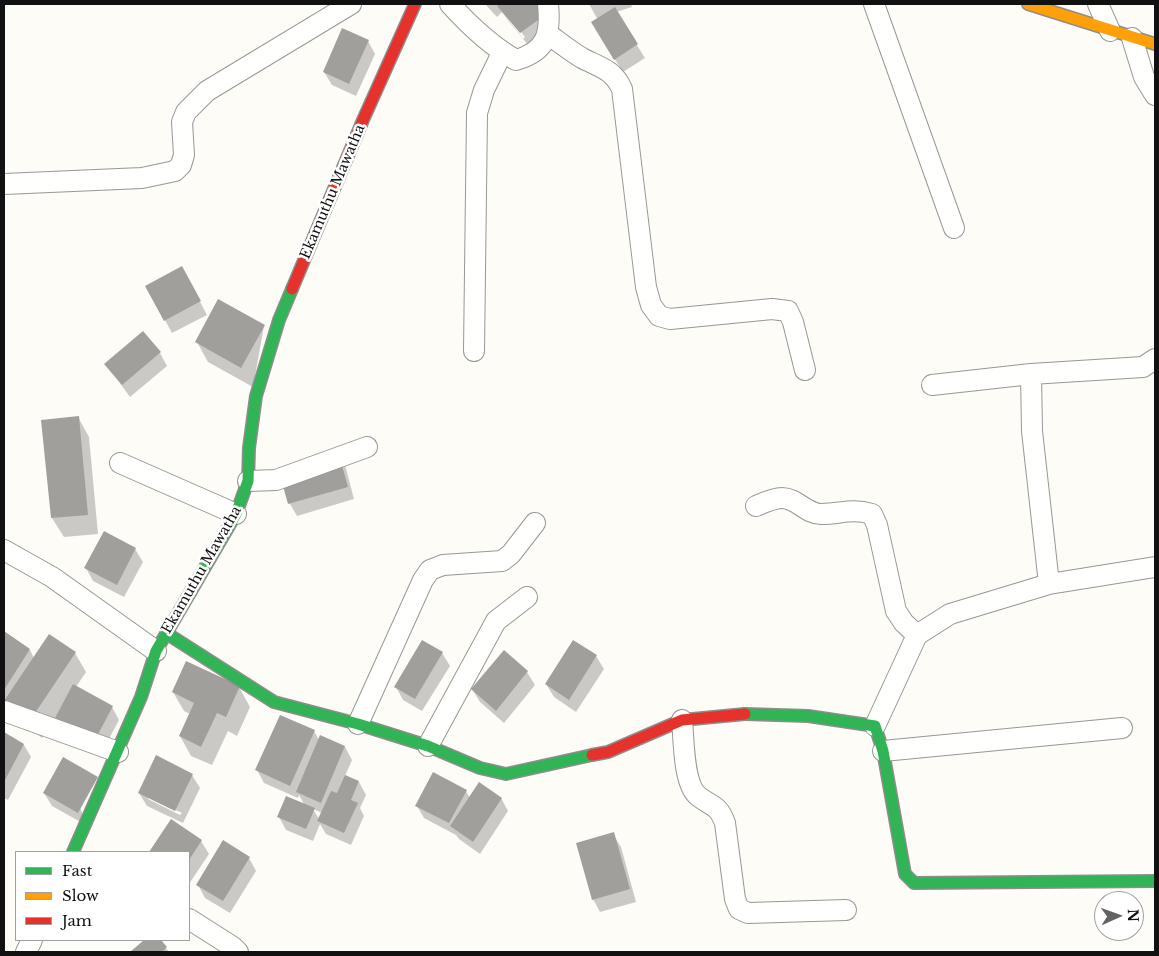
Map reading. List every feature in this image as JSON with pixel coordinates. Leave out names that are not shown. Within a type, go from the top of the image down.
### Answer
[{"type":"street","points":[[4,184],[142,178],[175,172],[181,165],[184,155],[182,122],[186,112],[207,91],[351,4]]},
{"type":"street","name":"Ekamuthu Mawatha","points":[[77,851],[141,697],[156,651],[236,514],[248,481],[249,448],[256,396],[279,320],[363,120],[415,4]]},
{"type":"street","points":[[450,4],[464,20],[502,53],[516,60],[541,47],[548,34],[548,4]]},
{"type":"street","points":[[874,4],[954,228]]},
{"type":"street","points":[[1028,4],[1155,44]]},
{"type":"street","points":[[1098,4],[1110,31]]},
{"type":"street","points":[[548,34],[581,58],[608,70],[617,78],[622,89],[646,287],[651,305],[659,316],[670,319],[772,309],[788,311],[793,322],[805,370]]},
{"type":"street","points":[[1132,38],[1144,77],[1155,96]]},
{"type":"street","points":[[474,351],[477,113],[484,90],[502,53]]},
{"type":"street","points":[[932,386],[1031,374],[1143,367],[1155,359]]},
{"type":"street","points":[[1031,374],[1032,431],[1049,584]]},
{"type":"street","points":[[248,481],[276,480],[367,448]]},
{"type":"street","points":[[120,463],[236,514]]},
{"type":"street","points":[[756,506],[782,498],[794,501],[808,511],[820,514],[857,510],[872,514],[878,525],[896,611],[904,623],[917,635]]},
{"type":"street","points":[[358,724],[430,570],[443,565],[502,561],[511,554],[535,523]]},
{"type":"street","points":[[4,550],[52,577],[156,651]]},
{"type":"street","points":[[1155,567],[1049,584],[950,614],[917,635],[875,726],[883,750],[905,874],[914,883],[1155,881]]},
{"type":"street","points":[[428,746],[496,620],[527,597]]},
{"type":"street","points":[[166,633],[274,702],[358,724],[428,746],[480,768],[506,774],[608,752],[682,720],[744,714],[808,716],[875,726]]},
{"type":"street","points":[[4,711],[118,752]]},
{"type":"street","points":[[682,720],[689,785],[698,796],[713,804],[721,812],[725,823],[735,899],[739,909],[748,913],[846,910]]},
{"type":"street","points":[[883,750],[1122,728]]},
{"type":"street","points":[[190,920],[232,946],[238,952]]},
{"type":"building","points":[[500,4],[541,4],[541,18],[520,33],[497,6]]},
{"type":"building","points":[[615,7],[638,44],[614,60],[591,22]]},
{"type":"building","points":[[342,28],[369,40],[349,84],[323,72]]},
{"type":"building","points":[[182,266],[201,301],[164,321],[145,286]]},
{"type":"building","points":[[218,299],[265,325],[241,368],[195,342]]},
{"type":"building","points":[[143,331],[161,352],[122,385],[104,364]]},
{"type":"building","points":[[79,416],[88,515],[51,518],[41,420]]},
{"type":"building","points":[[338,451],[348,487],[288,504],[278,468]]},
{"type":"building","points":[[104,531],[136,548],[117,585],[84,568]]},
{"type":"building","points":[[4,631],[30,649],[4,690]]},
{"type":"building","points":[[49,634],[76,652],[31,719],[4,701]]},
{"type":"building","points":[[422,640],[443,652],[415,699],[394,687]]},
{"type":"building","points":[[573,640],[597,655],[569,700],[545,684]]},
{"type":"building","points":[[504,650],[528,671],[496,711],[471,689]]},
{"type":"building","points":[[186,661],[240,686],[226,717],[217,713],[201,747],[179,736],[194,703],[172,692]]},
{"type":"building","points":[[73,684],[113,706],[95,740],[55,718]]},
{"type":"building","points":[[280,715],[315,730],[290,786],[255,770]]},
{"type":"building","points":[[4,732],[24,744],[4,782]]},
{"type":"building","points":[[320,735],[345,746],[321,803],[296,792]]},
{"type":"building","points":[[156,755],[193,774],[175,811],[138,793]]},
{"type":"building","points":[[63,757],[98,777],[78,813],[43,793]]},
{"type":"building","points":[[433,772],[467,790],[449,823],[415,806]]},
{"type":"building","points":[[345,775],[359,781],[351,800],[358,803],[344,833],[317,821],[331,791],[337,793]]},
{"type":"building","points":[[479,782],[502,798],[473,842],[450,826]]},
{"type":"building","points":[[286,796],[315,808],[306,829],[277,817]]},
{"type":"building","points":[[171,819],[202,840],[190,858],[190,851],[150,851]]},
{"type":"building","points":[[614,832],[630,889],[592,900],[576,843]]},
{"type":"building","points":[[223,840],[250,857],[223,901],[196,885]]},
{"type":"building","points":[[143,941],[162,941],[167,947],[162,952],[130,952]]},
{"type":"traffic: fast","points":[[73,851],[141,697],[156,651],[236,514],[248,481],[249,448],[256,396],[279,320],[292,289]]},
{"type":"traffic: fast","points":[[166,633],[274,702],[358,724],[428,746],[480,768],[506,774],[592,755]]},
{"type":"traffic: fast","points":[[745,714],[808,716],[875,726],[883,751],[905,874],[914,883],[1155,881]]},
{"type":"traffic: slow","points":[[1028,4],[1155,44]]},
{"type":"traffic: jam","points":[[292,289],[363,120],[415,4]]},
{"type":"traffic: jam","points":[[592,755],[608,752],[682,720],[745,714]]}]
